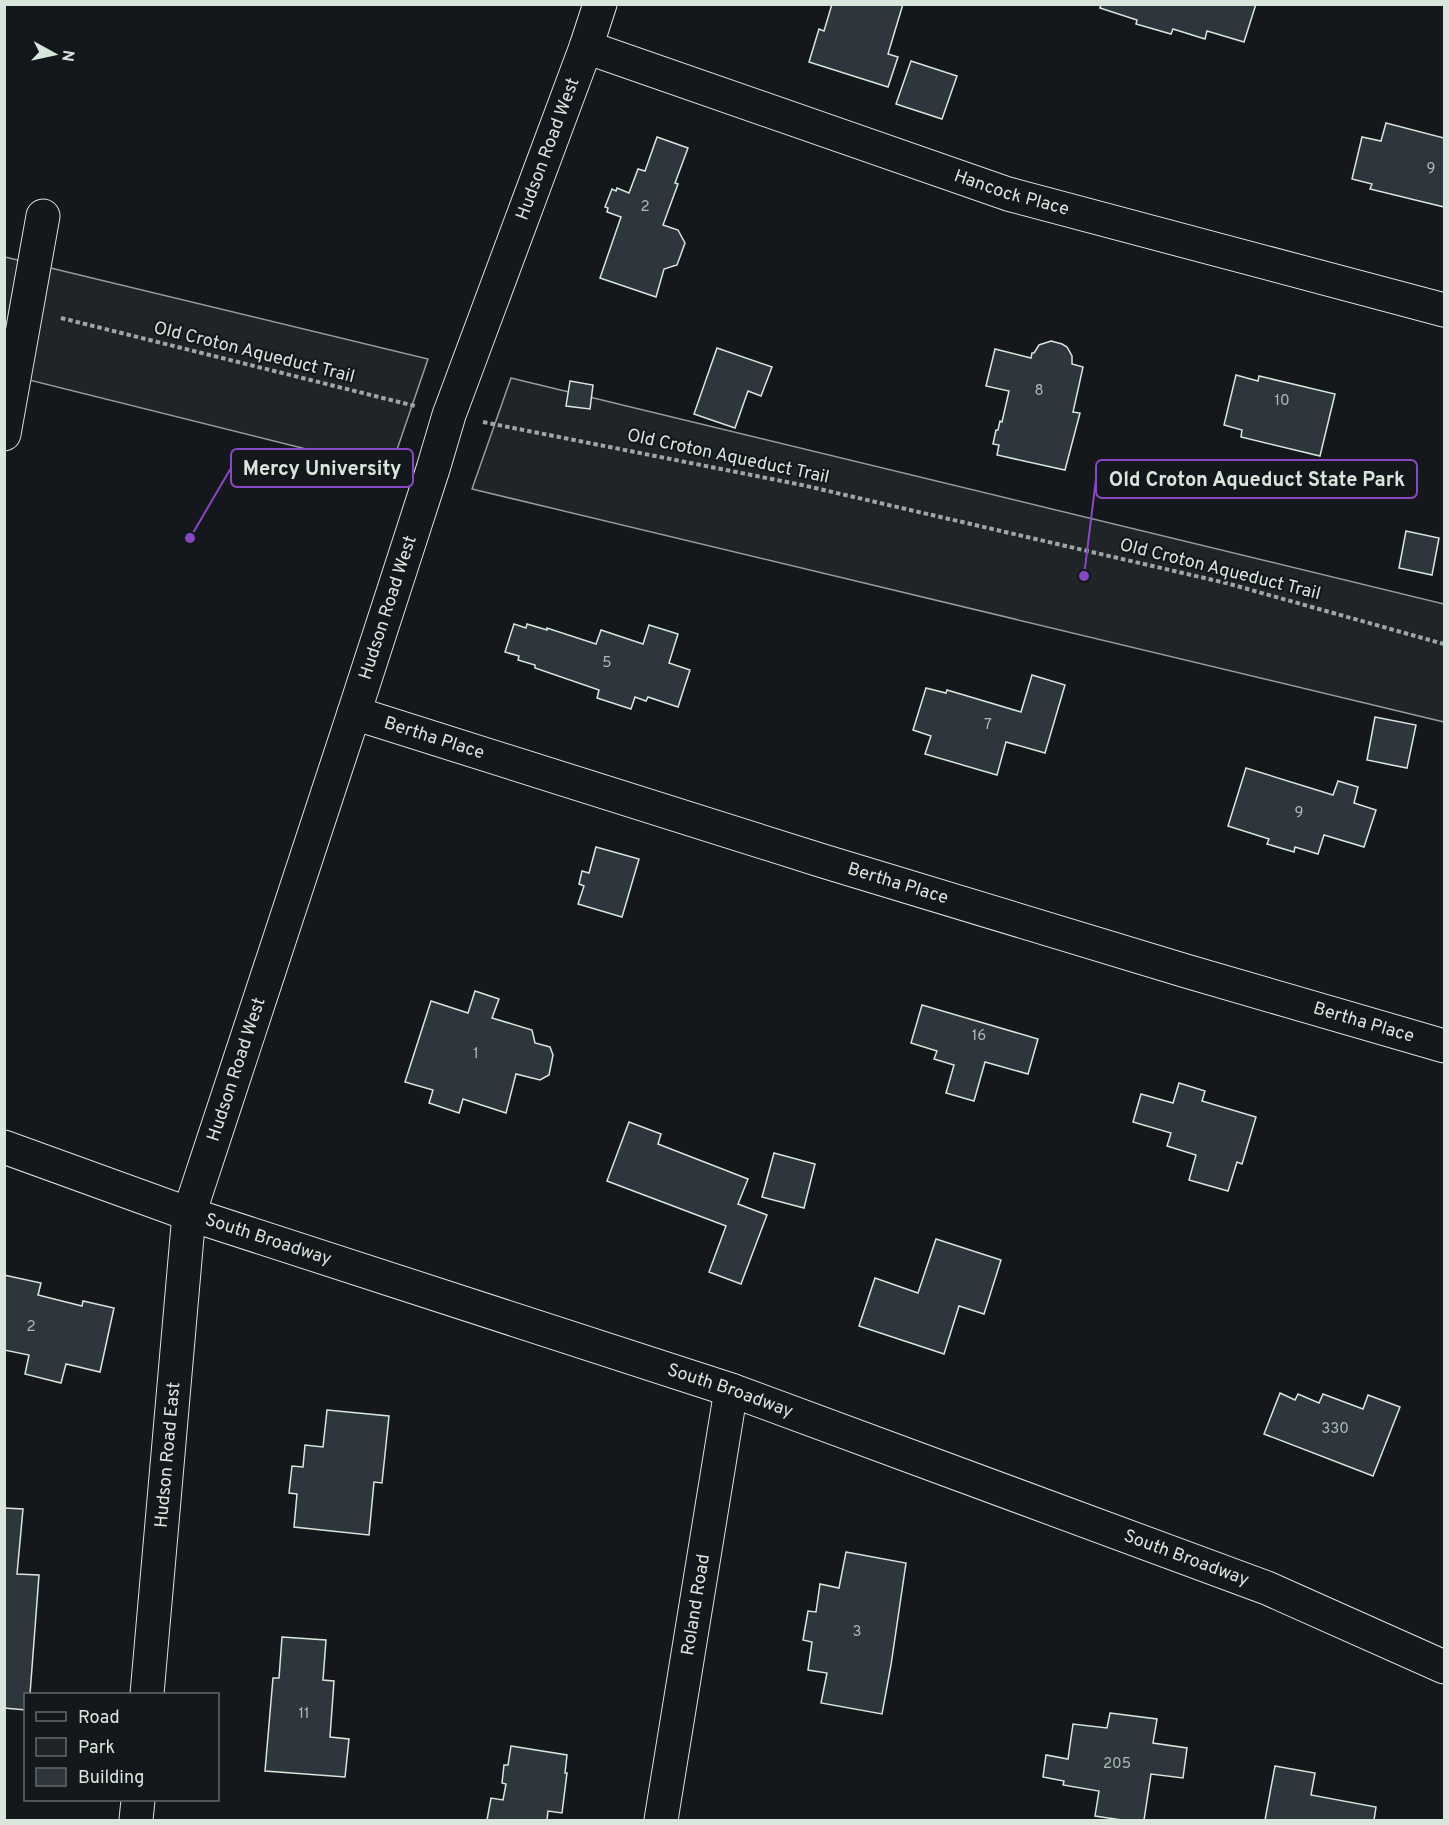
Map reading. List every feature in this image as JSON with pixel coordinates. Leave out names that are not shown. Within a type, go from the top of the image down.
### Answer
[{"type":"street","name":"Hudson Road West","points":[[189,1214],[354,713],[449,415],[600,4]]},
{"type":"street","name":"Hancock Place","points":[[586,47],[1008,194],[1444,310]]},
{"type":"street","points":[[4,434],[43,216]]},
{"type":"street","name":"Bertha Place","points":[[354,713],[823,861],[1444,1046]]},
{"type":"street","name":"South Broadway","points":[[4,1147],[189,1214],[731,1390],[1267,1588],[1444,1666]]},
{"type":"street","name":"Hudson Road East","points":[[147,1693],[189,1214]]},
{"type":"street","name":"Roland Road","points":[[661,1821],[731,1390]]},
{"type":"street","points":[[136,1821],[138,1801]]},
{"type":"path","name":"Old Croton Aqueduct Trail","points":[[25,309],[449,415],[802,485],[1226,583],[1444,645]]},
{"type":"green space","points":[[5,257],[428,359],[390,470],[5,374]]},
{"type":"green space","points":[[511,378],[1444,604],[1444,722],[472,489]]},
{"type":"building","points":[[832,4],[903,4],[888,54],[898,57],[888,87],[809,62],[819,29],[824,31]]},
{"type":"building","points":[[1101,4],[1256,4],[1244,42],[1207,31],[1205,39],[1173,29],[1171,34],[1136,24],[1137,20],[1100,8]]},
{"type":"building","points":[[911,61],[957,76],[942,119],[896,104]]},
{"type":"building","points":[[1386,123],[1444,138],[1444,207],[1370,189],[1372,184],[1352,179],[1362,137],[1381,141]]},
{"type":"building","points":[[657,137],[688,148],[663,225],[678,230],[685,243],[677,265],[664,269],[656,297],[600,278],[621,217],[607,212],[608,208],[605,207],[612,189],[616,191],[617,188],[629,193],[638,169],[645,171]]},
{"type":"building","points":[[1051,341],[1067,347],[1072,356],[1072,364],[1083,367],[1073,412],[1080,413],[1065,470],[997,455],[999,445],[993,444],[996,430],[998,430],[1000,421],[1002,422],[1009,391],[986,386],[995,349],[1031,358],[1039,345]]},
{"type":"building","points":[[717,348],[772,367],[761,396],[748,391],[735,428],[694,414]]},
{"type":"building","points":[[1236,375],[1258,381],[1259,376],[1335,394],[1320,456],[1241,437],[1242,430],[1224,425]]},
{"type":"building","points":[[570,381],[593,385],[590,409],[566,406]]},
{"type":"building","points":[[1406,531],[1439,538],[1432,575],[1399,568]]},
{"type":"building","points":[[514,624],[526,628],[527,624],[547,630],[547,628],[596,644],[601,630],[643,644],[649,625],[678,634],[669,663],[690,670],[678,707],[648,697],[646,701],[635,697],[631,709],[597,698],[599,690],[518,660],[519,656],[505,652]]},
{"type":"building","points":[[1032,675],[1065,685],[1045,753],[1006,742],[997,775],[925,754],[931,736],[913,730],[926,688],[946,693],[947,690],[1021,712]]},
{"type":"building","points":[[1375,717],[1416,725],[1407,768],[1367,760]]},
{"type":"building","points":[[1246,768],[1333,795],[1338,781],[1358,787],[1354,803],[1376,810],[1364,847],[1324,835],[1318,854],[1295,847],[1294,852],[1267,844],[1269,839],[1228,826]]},
{"type":"building","points":[[596,847],[639,859],[622,917],[578,904],[584,886],[579,884],[582,871],[589,873]]},
{"type":"building","points":[[475,991],[499,999],[492,1018],[532,1030],[535,1043],[550,1047],[553,1055],[549,1075],[540,1080],[516,1074],[506,1113],[463,1099],[459,1113],[429,1103],[433,1090],[405,1082],[431,1001],[468,1013]]},
{"type":"building","points":[[922,1005],[1038,1039],[1028,1074],[985,1062],[974,1101],[946,1093],[954,1065],[934,1059],[937,1051],[911,1043]]},
{"type":"building","points":[[1179,1083],[1205,1091],[1202,1101],[1256,1117],[1242,1164],[1237,1162],[1228,1191],[1189,1180],[1196,1155],[1167,1146],[1171,1133],[1133,1122],[1141,1094],[1173,1103]]},
{"type":"building","points":[[629,1122],[661,1134],[658,1144],[748,1179],[738,1204],[767,1215],[741,1284],[709,1272],[726,1226],[607,1181]]},
{"type":"building","points":[[774,1153],[815,1164],[804,1208],[762,1197]]},
{"type":"building","points":[[936,1239],[1001,1260],[984,1314],[959,1306],[944,1354],[859,1326],[875,1278],[918,1293]]},
{"type":"building","points":[[4,1275],[41,1283],[38,1295],[82,1306],[83,1301],[114,1308],[100,1372],[66,1364],[61,1383],[25,1374],[29,1355],[4,1350]]},
{"type":"building","points":[[1280,1393],[1295,1400],[1298,1394],[1319,1403],[1323,1394],[1363,1409],[1368,1395],[1400,1407],[1373,1476],[1264,1434]]},
{"type":"building","points":[[327,1410],[389,1416],[382,1483],[374,1482],[369,1535],[294,1527],[297,1494],[289,1493],[292,1466],[303,1467],[305,1445],[323,1447]]},
{"type":"building","points":[[4,1508],[23,1509],[17,1574],[39,1575],[30,1693],[24,1693],[24,1710],[4,1708]]},
{"type":"building","points":[[846,1552],[906,1563],[882,1714],[821,1703],[827,1673],[808,1670],[812,1642],[803,1640],[808,1611],[816,1612],[820,1584],[839,1588]]},
{"type":"building","points":[[282,1637],[326,1640],[323,1680],[334,1681],[330,1737],[349,1739],[345,1777],[265,1771],[273,1678],[279,1678]]},
{"type":"building","points":[[1110,1713],[1157,1719],[1153,1743],[1187,1748],[1183,1778],[1151,1774],[1144,1820],[1095,1816],[1099,1791],[1063,1785],[1064,1781],[1043,1777],[1046,1755],[1068,1759],[1073,1724],[1107,1728]]},
{"type":"building","points":[[511,1746],[567,1755],[562,1813],[548,1811],[547,1820],[487,1820],[491,1798],[503,1800],[506,1784],[502,1783],[504,1765],[508,1765]]},
{"type":"building","points":[[1275,1766],[1315,1773],[1311,1795],[1376,1807],[1374,1820],[1265,1820]]},
{"type":"place","name":"Mercy University","points":[[190,538]]},
{"type":"place","name":"Old Croton Aqueduct State Park","points":[[1084,576]]}]
